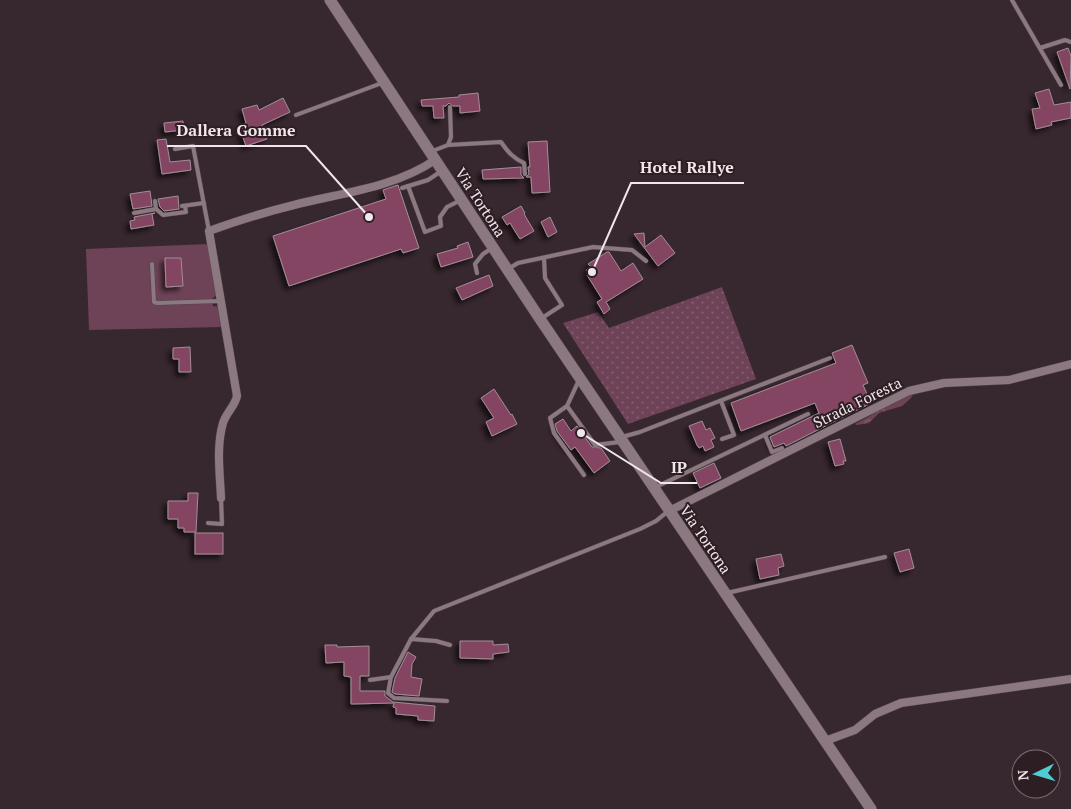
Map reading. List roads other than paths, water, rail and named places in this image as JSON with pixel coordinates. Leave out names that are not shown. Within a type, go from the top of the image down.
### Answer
[{"type":"main road","name":"Via Tortona","points":[[330,0],[507,270],[871,809]]},
{"type":"street","name":"Via Tortona","points":[[209,230],[293,205],[363,189],[402,177],[432,156]]},
{"type":"street","points":[[209,230],[237,396],[236,403],[223,422],[221,434],[221,498]]},
{"type":"street","name":"Strada Foresta","points":[[669,511],[909,391],[944,383],[1009,380],[1071,364]]},
{"type":"street","points":[[825,741],[855,730],[875,714],[893,705],[1071,679]]},
{"type":"lane","points":[[1012,0],[1061,85]]},
{"type":"lane","points":[[1040,48],[1065,40],[1071,42]]},
{"type":"lane","points":[[296,115],[384,83]]},
{"type":"lane","points":[[448,145],[452,136],[450,108]]},
{"type":"lane","points":[[432,156],[437,148],[448,145],[502,142],[507,151],[524,163],[525,174]]},
{"type":"lane","points":[[175,148],[193,146],[209,230]]},
{"type":"lane","points":[[402,188],[428,180],[442,171]]},
{"type":"lane","points":[[408,186],[425,232],[441,226],[440,217],[448,207],[461,200]]},
{"type":"lane","points":[[155,201],[156,210]]},
{"type":"lane","points":[[134,213],[156,210],[163,215],[182,213],[186,212],[184,206],[204,203]]},
{"type":"lane","points":[[507,270],[518,263],[594,247],[632,250],[646,261]]},
{"type":"lane","points":[[476,273],[475,264],[483,254],[493,248]]},
{"type":"lane","points":[[540,319],[562,305],[545,278],[544,258]]},
{"type":"lane","points":[[152,264],[154,302],[222,301]]},
{"type":"lane","points":[[568,406],[595,444],[621,440],[830,358]]},
{"type":"lane","points":[[580,378],[568,406],[550,418],[554,433],[584,475]]},
{"type":"lane","points":[[721,401],[734,435],[722,439]]},
{"type":"lane","points":[[654,488],[808,414]]},
{"type":"lane","points":[[765,435],[772,452],[782,448]]},
{"type":"lane","points":[[208,523],[222,524],[221,498]]},
{"type":"lane","points":[[446,701],[394,698],[388,693],[391,677],[411,639],[434,611],[640,529],[656,521],[669,511]]},
{"type":"lane","points":[[725,594],[885,557]]},
{"type":"lane","points":[[411,639],[436,641],[450,646]]},
{"type":"lane","points":[[370,680],[391,677]]},
{"type":"place","name":"Dallera Gomme","points":[[369,217]]},
{"type":"place","name":"Hotel Rallye","points":[[592,272]]},
{"type":"place","name":"IP","points":[[581,433]]}]
